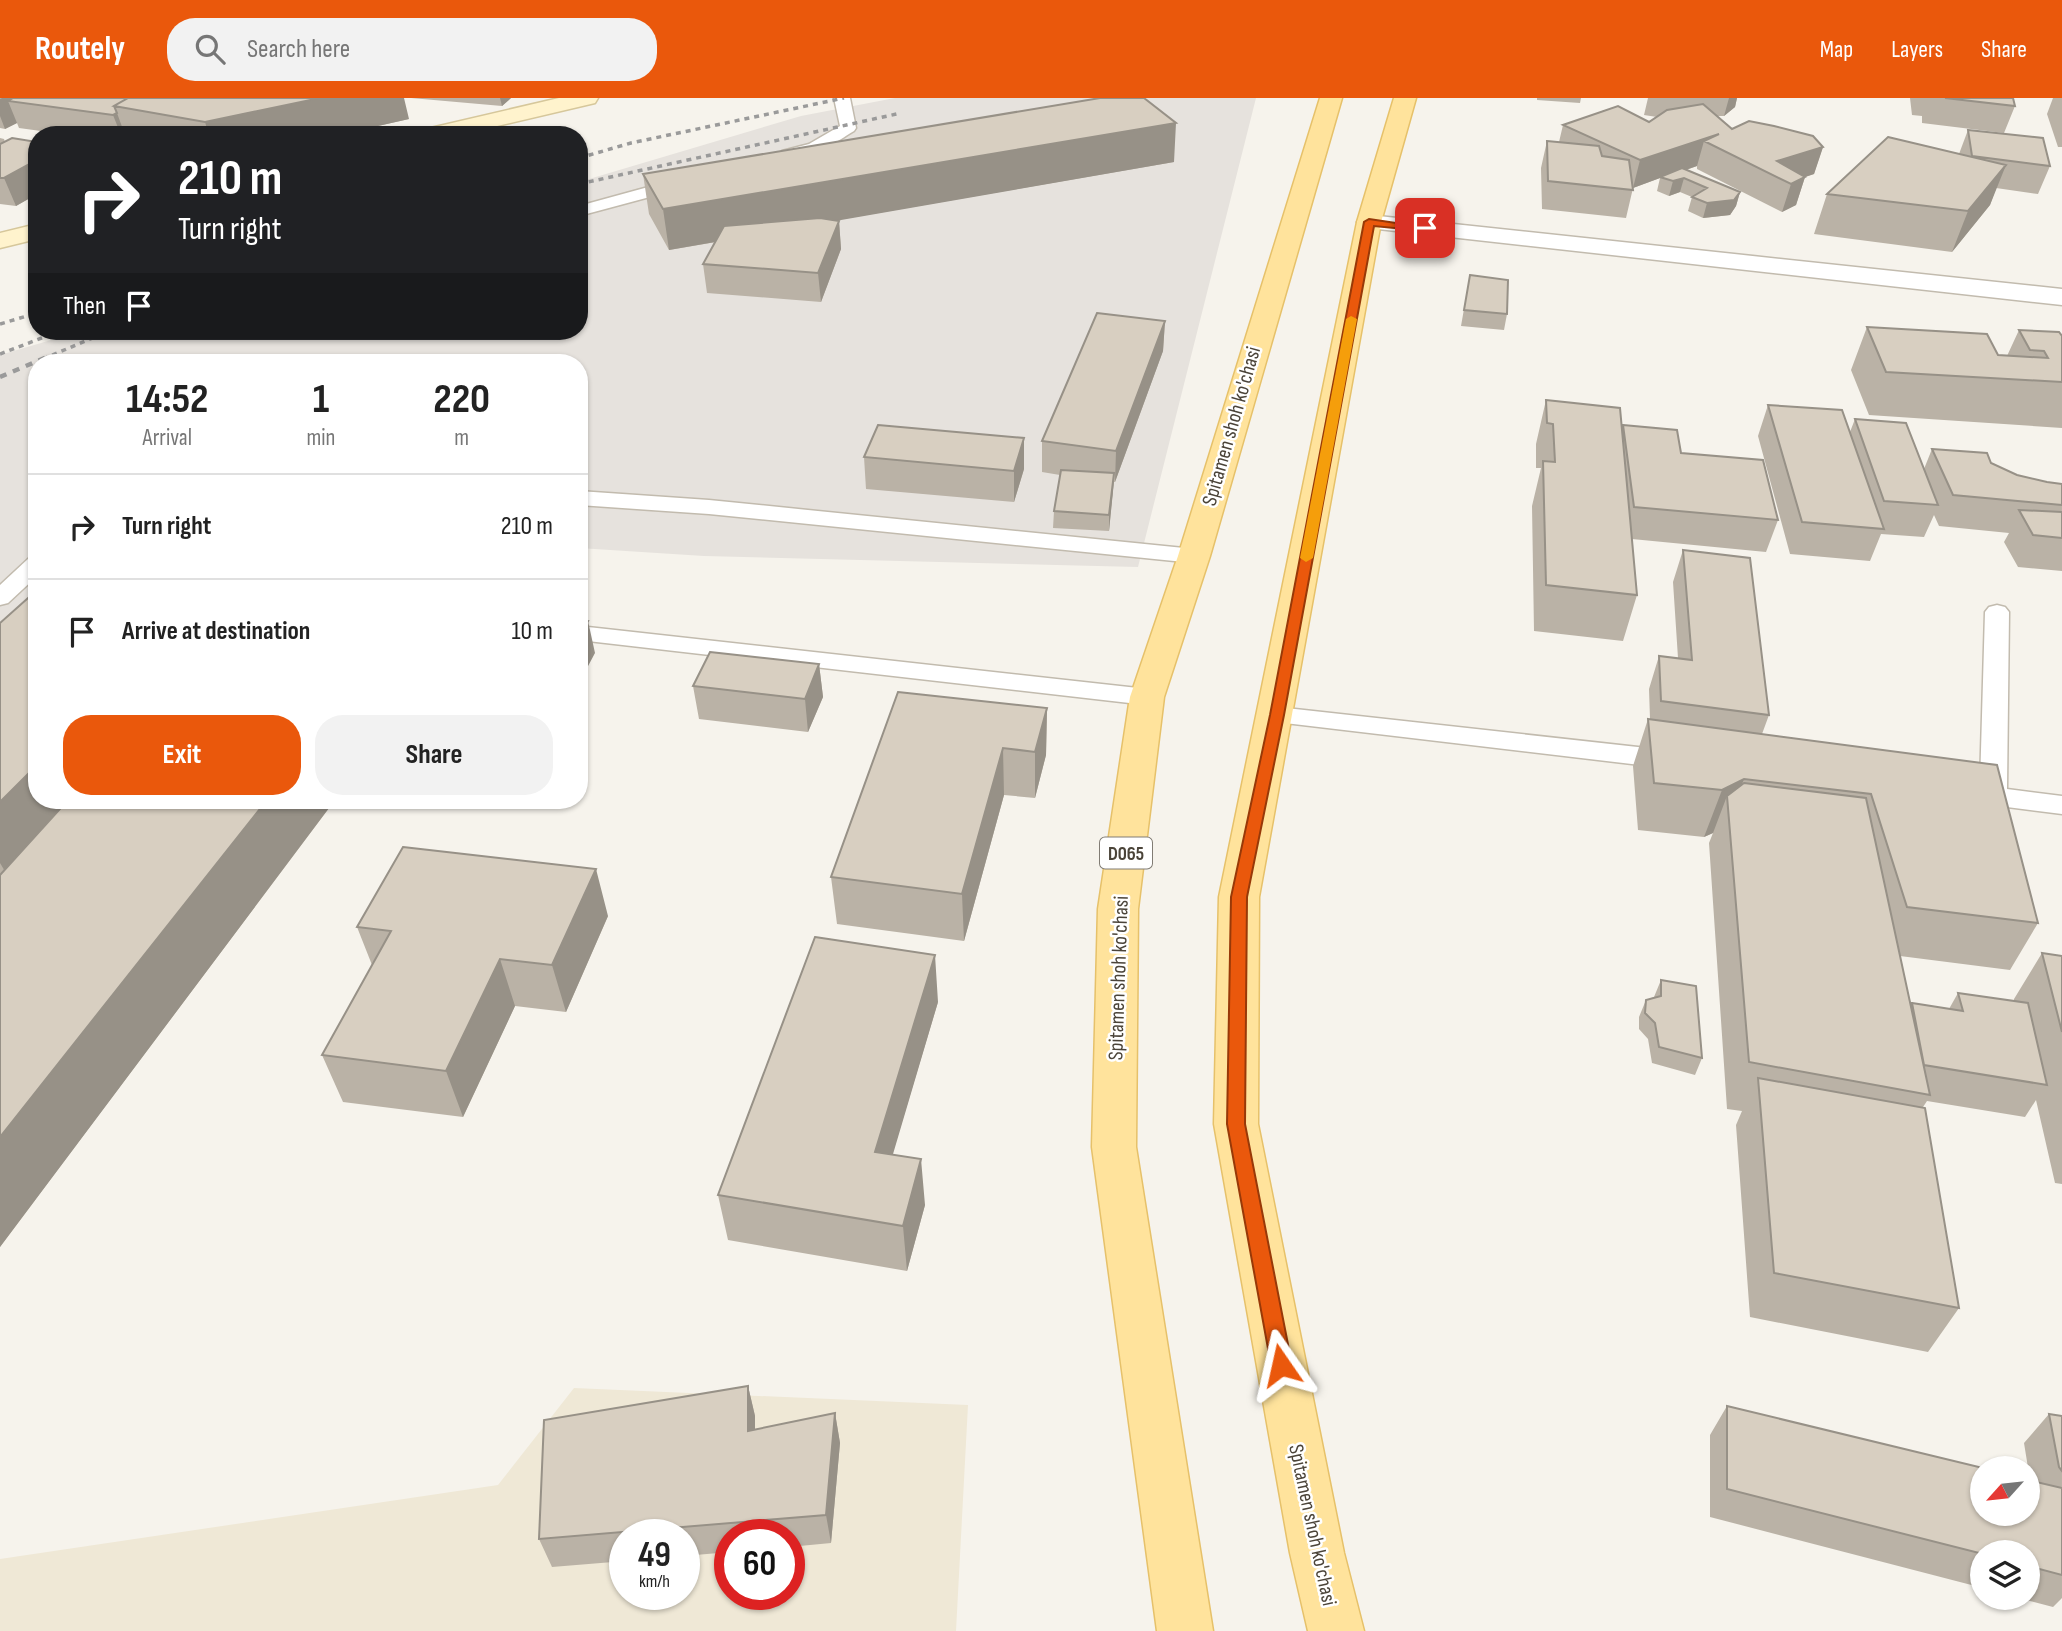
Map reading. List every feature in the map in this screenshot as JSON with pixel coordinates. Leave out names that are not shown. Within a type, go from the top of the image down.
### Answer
[{"type":"main road","name":"Spitamen shoh ko'chasi","points":[[1185,1631],[1114,1147],[1118,909],[1147,697],[1194,556],[1331,98]]},
{"type":"main road","name":"Spitamen shoh ko'chasi","points":[[1336,1631],[1317,1553],[1236,1124],[1239,897],[1277,715],[1369,222],[1405,98]]},
{"type":"street","points":[[468,126],[587,98]]},
{"type":"street","points":[[1369,222],[2062,297]]},
{"type":"street","points":[[0,241],[28,233]]},
{"type":"lane","points":[[775,159],[815,148],[848,128],[842,98]]},
{"type":"lane","points":[[588,209],[697,179]]},
{"type":"lane","points":[[588,499],[723,509],[1194,556]]},
{"type":"lane","points":[[0,598],[28,572]]},
{"type":"lane","points":[[1993,796],[1997,612]]},
{"type":"lane","points":[[588,633],[1147,697]]},
{"type":"lane","points":[[1277,715],[1704,763]]},
{"type":"lane","points":[[1938,790],[2062,805]]},
{"type":"shaded area","points":[[895,98],[1256,98],[1138,567],[704,556],[588,549],[588,354],[28,354],[28,809],[36,809],[0,1247],[0,355],[51,340],[588,340],[588,179],[801,116]]},
{"type":"shaded area","points":[[574,1388],[968,1405],[956,1631],[0,1631],[0,1559],[498,1485]]},
{"type":"building","points":[[13,98],[128,98],[114,106],[117,113],[113,115],[8,101]]},
{"type":"building","points":[[128,98],[320,98],[205,122],[114,106]]},
{"type":"building","points":[[1100,98],[1144,98],[1176,123],[663,209],[643,174]]},
{"type":"building","points":[[1945,98],[2013,98],[2015,106]]},
{"type":"building","points":[[1703,104],[1732,129],[1749,121],[1813,136],[1823,147],[1777,161],[1805,177],[1791,184],[1704,141],[1719,134],[1640,160],[1563,125],[1618,106],[1649,122],[1667,110]]},
{"type":"building","points":[[1968,130],[2043,138],[2050,166],[1972,156]]},
{"type":"building","points":[[1888,137],[2006,165],[1968,211],[1827,194]]},
{"type":"building","points":[[12,138],[28,141],[28,165],[0,178],[0,144]]},
{"type":"building","points":[[1547,141],[1599,146],[1602,156],[1629,160],[1633,190],[1548,181]]},
{"type":"building","points":[[1682,168],[1740,192],[1734,200],[1707,203],[1692,197],[1707,188],[1684,178],[1673,181],[1660,177]]},
{"type":"building","points":[[820,218],[839,221],[818,273],[703,264],[724,226]]},
{"type":"building","points":[[1470,275],[1508,280],[1507,314],[1464,310]]},
{"type":"building","points":[[1097,313],[1165,321],[1116,451],[1042,441]]},
{"type":"building","points":[[1867,327],[1987,334],[1998,355],[2048,358],[2044,351],[2030,350],[2019,330],[2059,332],[2062,336],[2062,382],[1886,372]]},
{"type":"building","points":[[1546,400],[1620,408],[1637,595],[1546,585],[1543,461],[1555,462],[1553,424],[1547,423]]},
{"type":"building","points":[[1768,405],[1842,410],[1884,529],[1802,522]]},
{"type":"building","points":[[1855,419],[1906,423],[1938,505],[1884,501]]},
{"type":"building","points":[[878,425],[1024,438],[1014,471],[864,457]]},
{"type":"building","points":[[1623,425],[1677,430],[1681,453],[1763,460],[1778,520],[1634,507]]},
{"type":"building","points":[[1932,449],[1987,453],[1991,463],[2017,475],[2062,484],[2062,505],[1953,495]]},
{"type":"building","points":[[1061,470],[1114,473],[1109,515],[1054,511]]},
{"type":"building","points":[[2019,510],[2062,512],[2062,538],[2033,535]]},
{"type":"building","points":[[1683,550],[1750,558],[1769,715],[1661,701],[1659,656],[1692,660]]},
{"type":"building","points":[[28,598],[28,774],[0,802],[0,623]]},
{"type":"building","points":[[710,652],[819,664],[805,699],[693,686]]},
{"type":"building","points":[[898,692],[1047,708],[1035,752],[1003,748],[962,894],[831,877]]},
{"type":"building","points":[[1648,719],[1997,765],[2038,923],[1907,907],[1871,794],[1744,779],[1722,790],[1654,783]]},
{"type":"building","points":[[1744,783],[1866,798],[1930,1095],[1749,1062],[1727,796]]},
{"type":"building","points":[[60,809],[260,809],[0,1137],[0,875]]},
{"type":"building","points":[[403,847],[596,869],[552,965],[500,959],[446,1071],[322,1055],[391,931],[357,927]]},
{"type":"building","points":[[815,937],[935,955],[875,1152],[921,1159],[903,1226],[718,1195]]},
{"type":"building","points":[[2042,953],[2062,956],[2062,1032]]},
{"type":"building","points":[[1661,980],[1696,986],[1702,1058],[1659,1047],[1655,1023],[1645,1013],[1646,1000],[1661,996]]},
{"type":"building","points":[[1958,993],[2028,1003],[2047,1085],[1924,1065],[1912,1003],[1963,1011]]},
{"type":"building","points":[[1758,1078],[1925,1108],[1959,1308],[1774,1273]]},
{"type":"building","points":[[748,1386],[748,1431],[835,1413],[826,1515],[778,1519],[714,1519],[714,1524],[700,1526],[700,1519],[609,1519],[609,1533],[539,1539],[544,1420]]},
{"type":"building","points":[[1727,1406],[1970,1465],[1970,1526],[2040,1526],[2040,1483],[2062,1488],[2062,1575],[2040,1569],[2040,1540],[1970,1540],[1970,1551],[1727,1489]]},
{"type":"building","points":[[2049,1414],[2062,1416],[2062,1471],[2059,1467]]},
{"type":"railway","points":[[588,155],[631,143],[844,98]]},
{"type":"railway","points":[[588,182],[901,113]]},
{"type":"railway","points":[[0,324],[28,316]]},
{"type":"railway","points":[[0,354],[37,340]]},
{"type":"railway","points":[[55,354],[88,340]]},
{"type":"railway","points":[[0,377],[28,365]]},
{"type":"slow traffic","points":[[1306,558],[1351,319]]},
{"type":"route","points":[[1281,1365],[1236,1124],[1239,897],[1277,715],[1369,222],[1425,228]]}]
